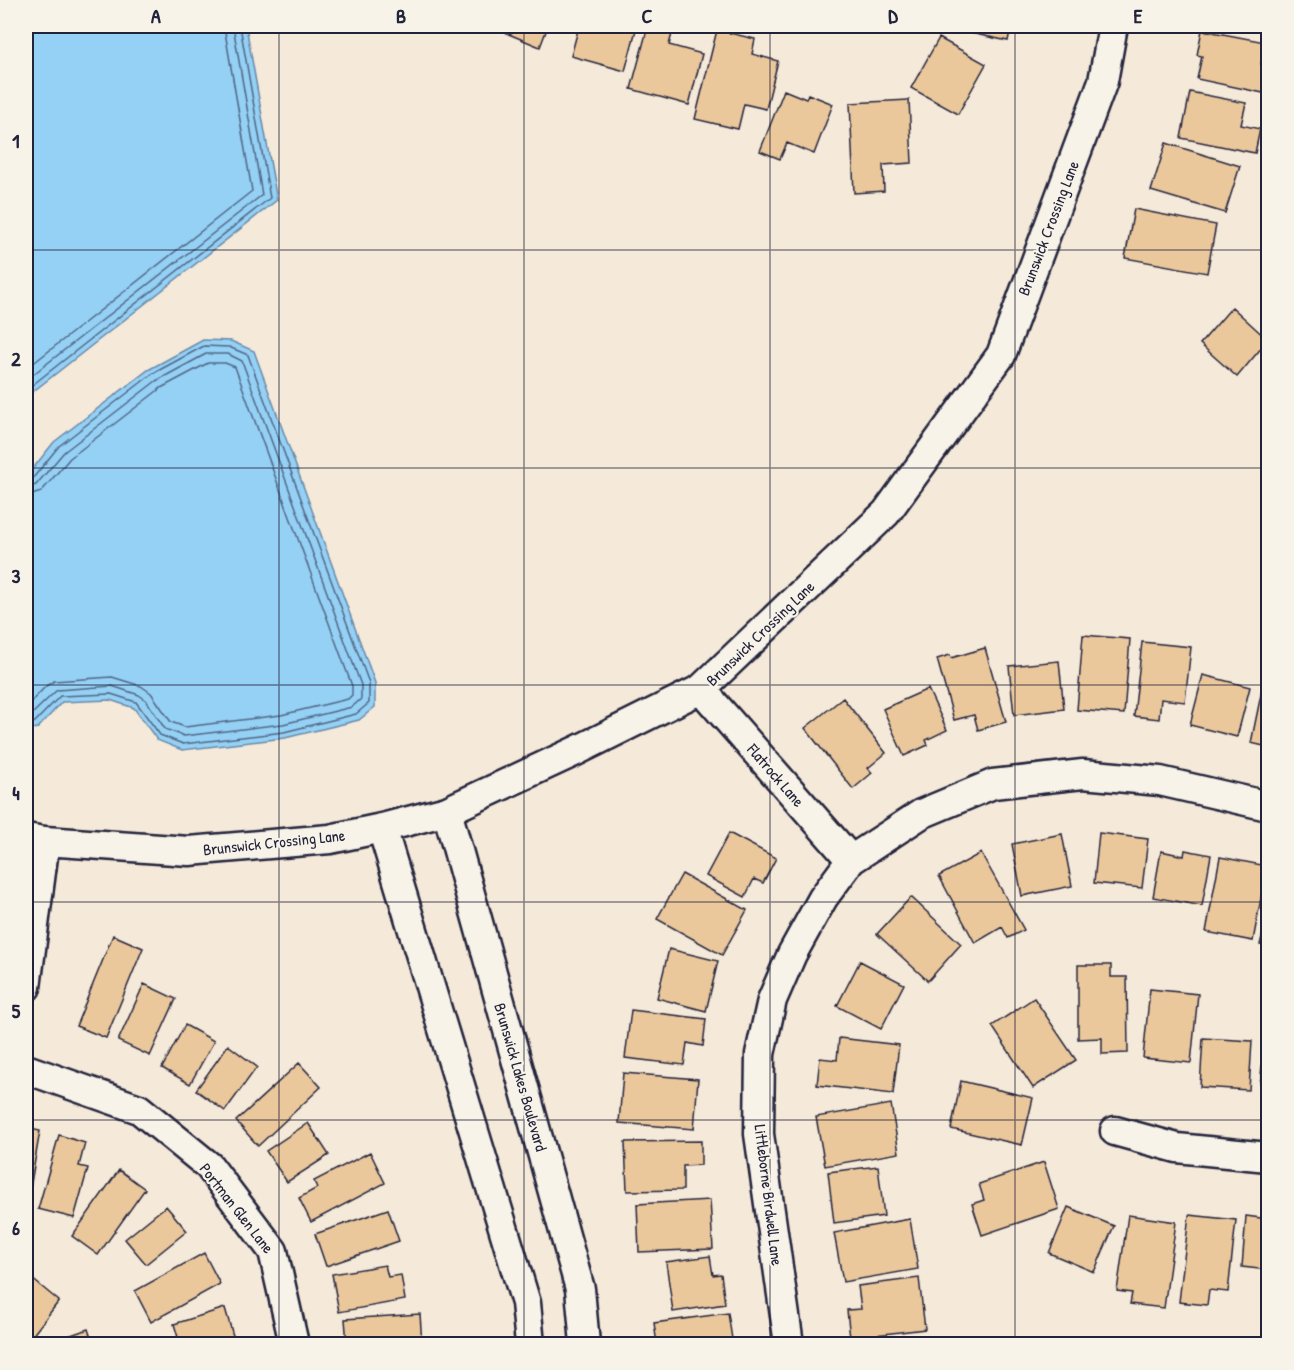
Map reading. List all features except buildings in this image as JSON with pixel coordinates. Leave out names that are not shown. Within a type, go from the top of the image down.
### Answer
[{"type":"street","name":"Brunswick Crossing Lane","points":[[35,839],[189,851],[330,839],[382,828],[447,811],[701,689],[886,513],[1001,354],[1103,81],[1113,26]]},
{"type":"street","name":"Flatrock Lane","points":[[701,689],[851,860]]},
{"type":"street","name":"Littleborne Birdwell Lane","points":[[789,1344],[759,1134],[760,1053],[772,1000],[792,954],[823,898],[851,860],[921,814],[993,784],[1083,774],[1160,781],[1269,806]]},
{"type":"street","name":"Brunswick Lakes Boulevard","points":[[447,811],[580,1289],[585,1344]]},
{"type":"street","points":[[382,828],[526,1303],[530,1344]]},
{"type":"street","points":[[26,987],[35,839]]},
{"type":"street","name":"Portman Glen Lane","points":[[26,1069],[139,1109],[208,1166],[273,1251],[294,1344]]},
{"type":"street","points":[[1115,1131],[1177,1148],[1269,1156]]},
{"type":"water","points":[[26,26],[246,26],[277,200],[26,397]]},
{"type":"water","points":[[203,340],[231,341],[254,351],[375,683],[375,707],[359,720],[285,738],[182,750],[157,740],[134,708],[110,700],[62,702],[38,728],[26,730],[26,477],[54,442],[148,370]]}]
